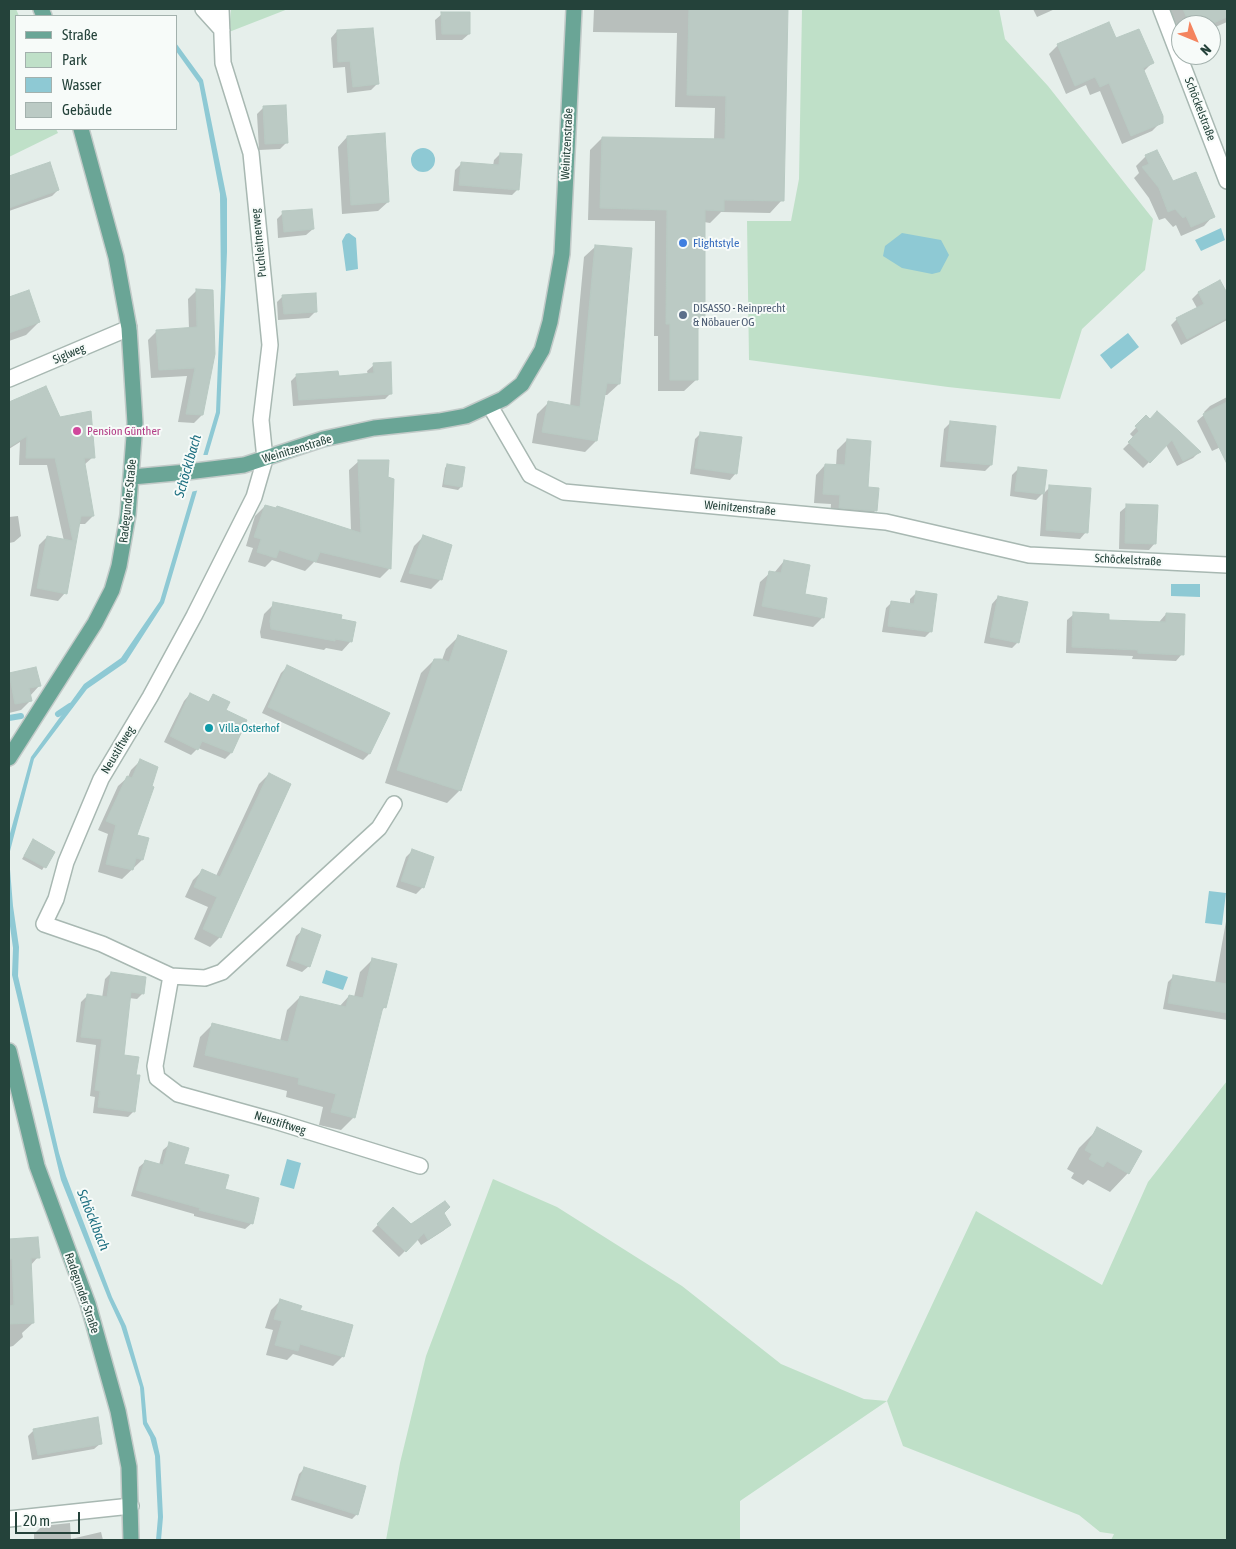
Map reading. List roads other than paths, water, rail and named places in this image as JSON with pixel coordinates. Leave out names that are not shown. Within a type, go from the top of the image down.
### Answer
[{"type":"main road","name":"Weinitzenstraße","points":[[132,477],[244,465],[323,439],[374,428],[457,418],[490,406],[503,399],[522,384],[542,350],[550,322],[562,254],[574,9]]},
{"type":"main road","name":"Radegunder Straße","points":[[9,758],[95,623],[112,590],[119,566],[128,515],[132,477],[134,423],[129,328],[116,257],[81,130]]},
{"type":"main road","name":"Radegunder Straße","points":[[9,1051],[37,1166],[88,1304],[118,1411],[128,1467],[131,1540]]},
{"type":"street","points":[[203,9],[222,30]]},
{"type":"street","name":"Puchleitnerweg","points":[[222,9],[222,63],[251,153],[270,345],[261,420],[265,459]]},
{"type":"street","name":"Schöckelstraße","points":[[1161,9],[1227,181]]},
{"type":"street","name":"Siglweg","points":[[9,380],[129,328]]},
{"type":"street","name":"Weinitzenstraße","points":[[490,406],[530,474],[564,492],[886,522],[1029,555]]},
{"type":"street","name":"Neustiftweg","points":[[265,459],[254,497],[198,608],[150,697],[102,779],[66,862],[56,899],[44,924],[102,944],[171,976],[204,978],[222,972],[379,828],[394,804]]},
{"type":"street","name":"Schöckelstraße","points":[[1029,555],[1227,565]]},
{"type":"street","name":"Neustiftweg","points":[[171,976],[155,1066],[157,1078],[178,1094],[275,1121],[420,1166]]},
{"type":"street","points":[[9,1519],[131,1506]]},
{"type":"water","name":"Schöcklbach","points":[[178,46],[203,80],[227,199],[227,252],[220,413],[164,603],[126,662],[87,689],[34,759],[9,855],[9,837],[31,757],[84,684],[121,658],[160,601],[216,412],[221,287],[220,194],[199,83],[178,54]]},
{"type":"water","points":[[423,148],[428,149],[434,155],[434,165],[428,171],[423,172],[418,171],[412,165],[411,160],[412,155],[418,149]]},
{"type":"water","points":[[1221,228],[1225,240],[1201,251],[1195,240]]},
{"type":"water","points":[[349,233],[356,238],[358,269],[346,271],[342,241],[346,234]]},
{"type":"water","points":[[902,233],[941,240],[949,255],[940,272],[932,274],[902,268],[883,256],[885,246]]},
{"type":"water","points":[[1128,333],[1139,347],[1111,369],[1100,355]]},
{"type":"water","points":[[1171,584],[1200,584],[1200,597],[1171,596]]},
{"type":"water","name":"Schöcklbach","points":[[9,857],[19,947],[18,976],[59,1153],[112,1297],[126,1326],[144,1388],[147,1422],[156,1438],[160,1456],[163,1517],[161,1540],[156,1540],[158,1517],[155,1456],[150,1437],[143,1424],[140,1387],[121,1326],[61,1180],[12,975],[13,948],[9,919]]},
{"type":"water","points":[[1209,891],[1226,893],[1222,925],[1205,923]]},
{"type":"water","points":[[326,970],[348,977],[343,990],[322,983]]},
{"type":"water","points":[[287,1159],[301,1163],[294,1189],[280,1185]]},
{"type":"waterway","name":"Schöcklbach","points":[[58,714],[70,706]]},
{"type":"waterway","points":[[9,718],[21,716]]},
{"type":"place","name":"Flightstyle","points":[[683,243]]},
{"type":"place","name":"DISASSO - Reinprecht & Nöbauer OG","points":[[683,315]]},
{"type":"place","name":"Pension Günther","points":[[77,431]]},
{"type":"place","name":"Villa Osterhof","points":[[209,728]]}]
